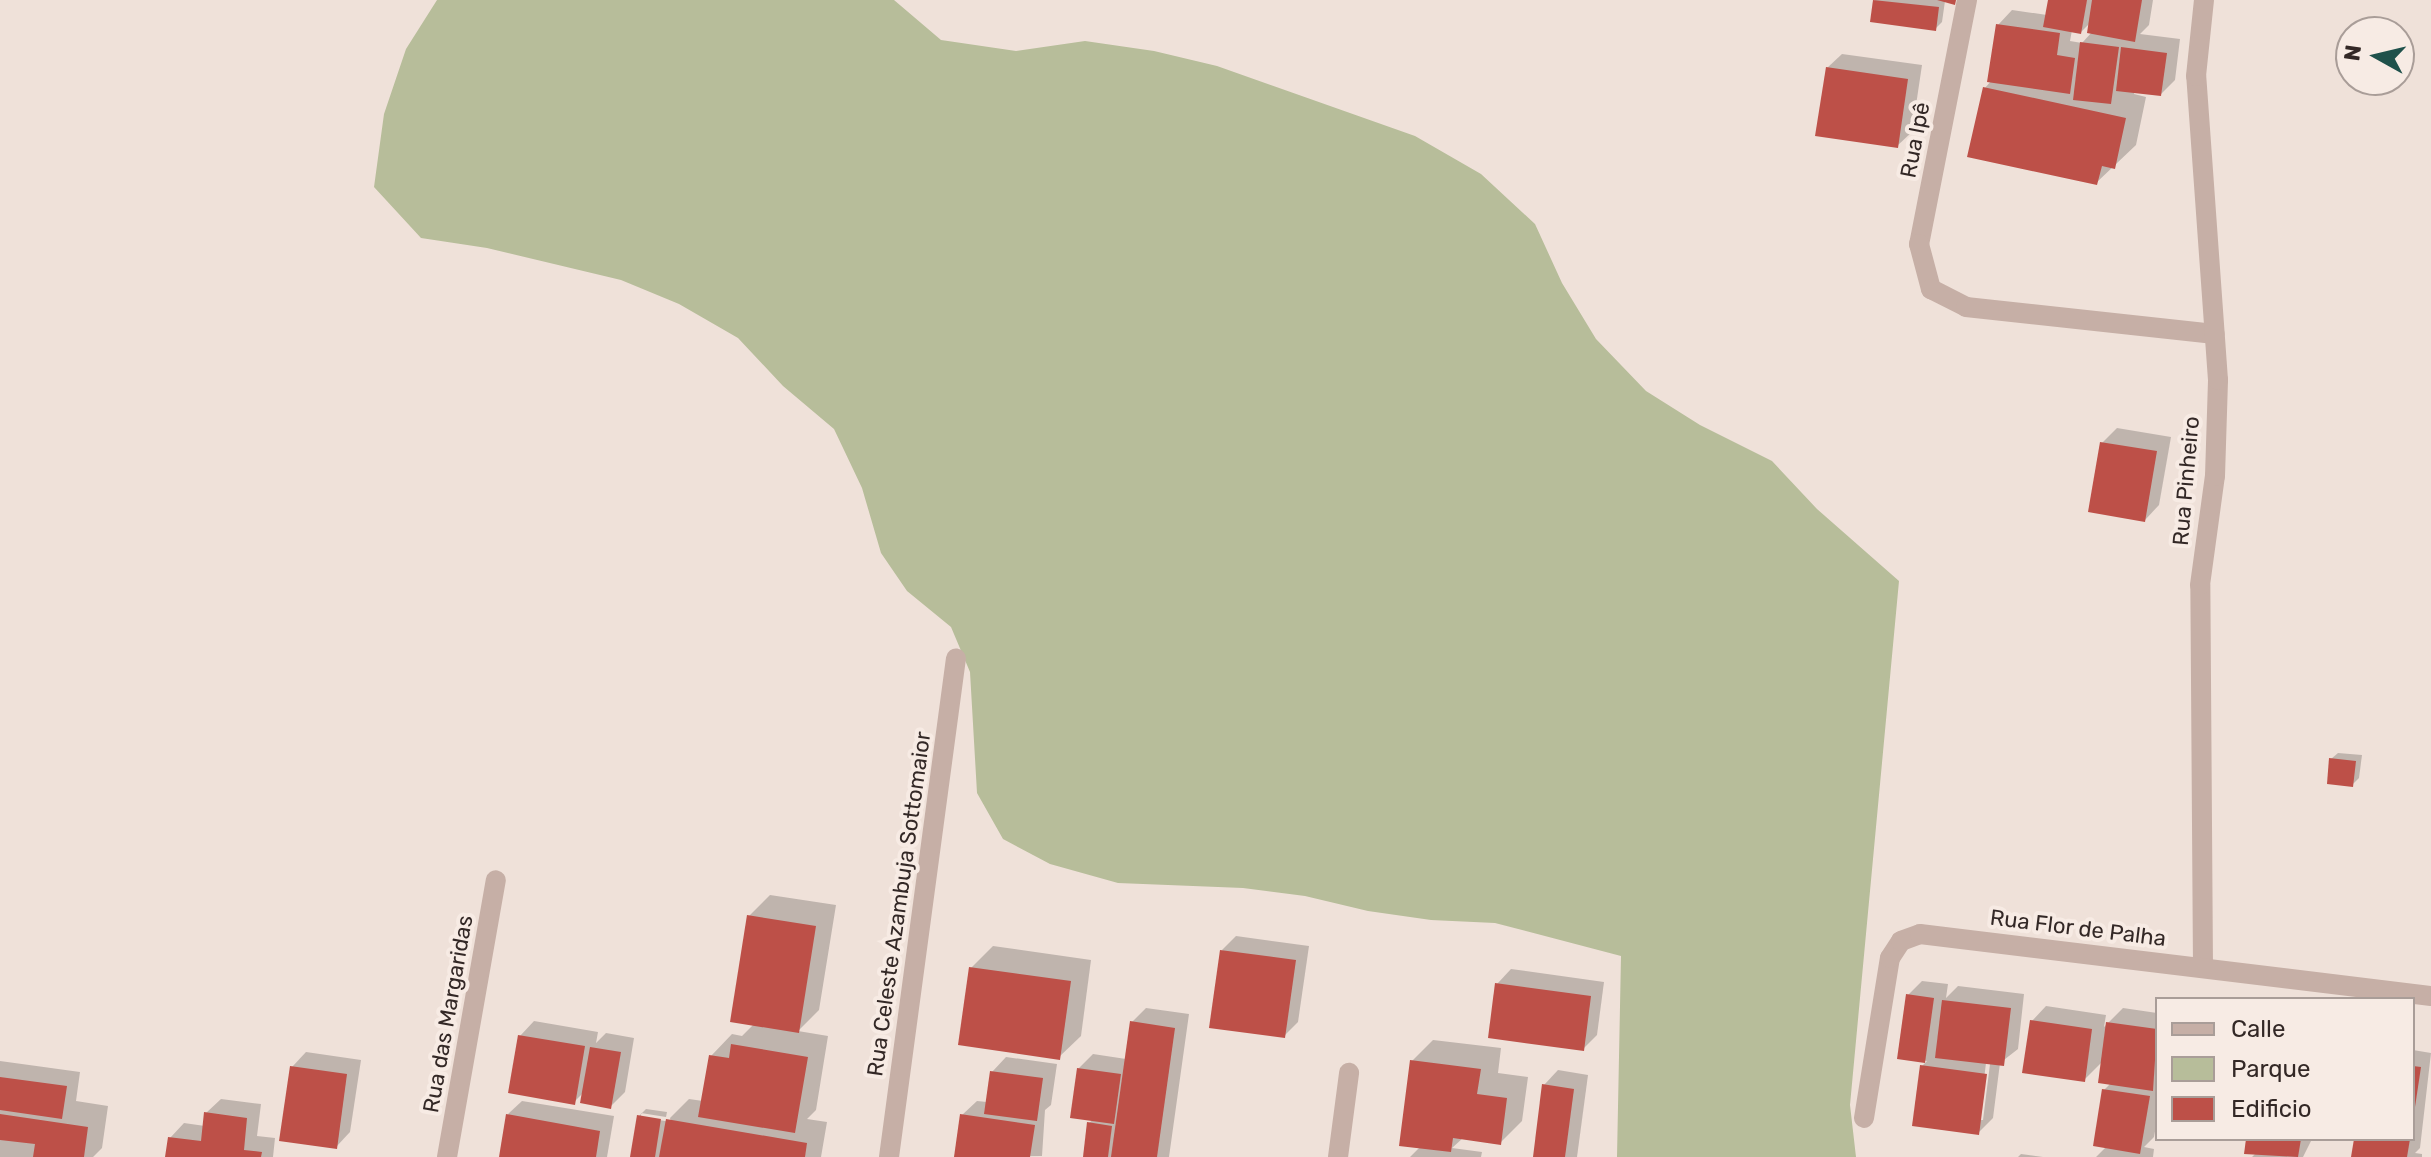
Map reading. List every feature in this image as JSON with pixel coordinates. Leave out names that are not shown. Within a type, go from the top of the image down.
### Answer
[{"type":"street","name":"Rua Ipê","points":[[1967,0],[1919,244],[1931,289],[1966,307],[2215,334]]},
{"type":"street","name":"Rua Pinheiro","points":[[2203,967],[2200,585],[2215,476],[2218,380],[2196,76],[2204,0]]},
{"type":"street","name":"Rua Celeste Azambuja Sottomaior","points":[[889,1157],[956,658]]},
{"type":"street","name":"Rua das Margaridas","points":[[447,1157],[496,880]]},
{"type":"street","name":"Rua Flor de Palha","points":[[1864,1118],[1890,958],[1901,941],[1920,934],[2431,996]]},
{"type":"street","points":[[1338,1157],[1349,1073]]},
{"type":"green space","points":[[437,0],[894,0],[941,40],[1016,51],[1085,41],[1154,51],[1217,66],[1415,136],[1481,174],[1535,224],[1562,283],[1596,339],[1646,391],[1700,425],[1772,461],[1817,509],[1899,581],[1850,1105],[1856,1157],[1617,1157],[1621,956],[1495,923],[1431,920],[1368,911],[1305,896],[1243,888],[1118,883],[1050,864],[1003,839],[977,793],[970,672],[951,627],[907,591],[881,553],[862,488],[834,429],[783,386],[738,338],[679,304],[621,280],[487,248],[421,238],[374,187],[384,114],[406,49]]},
{"type":"building","points":[[1873,0],[1939,7],[1936,31],[1870,22]]},
{"type":"building","points":[[1937,0],[1956,0],[1955,5]]},
{"type":"building","points":[[2048,0],[2087,0],[2081,34],[2043,27]]},
{"type":"building","points":[[2092,0],[2142,0],[2135,42],[2087,33]]},
{"type":"building","points":[[1996,24],[2060,33],[2057,55],[2075,58],[2070,94],[1987,82]]},
{"type":"building","points":[[2080,42],[2119,47],[2111,104],[2073,100]]},
{"type":"building","points":[[2121,47],[2167,53],[2161,96],[2116,91]]},
{"type":"building","points":[[1826,67],[1908,79],[1898,148],[1815,136]]},
{"type":"building","points":[[1983,87],[2126,118],[2115,169],[2102,166],[2097,185],[1967,157]]},
{"type":"building","points":[[2100,442],[2157,451],[2145,522],[2088,512]]},
{"type":"building","points":[[2329,758],[2356,761],[2353,787],[2327,784]]},
{"type":"building","points":[[747,915],[816,926],[799,1033],[730,1022]]},
{"type":"building","points":[[1220,950],[1296,960],[1285,1038],[1209,1028]]},
{"type":"building","points":[[969,967],[1071,981],[1060,1060],[958,1045]]},
{"type":"building","points":[[1495,983],[1591,996],[1584,1051],[1488,1038]]},
{"type":"building","points":[[1906,994],[1934,998],[1925,1063],[1897,1059]]},
{"type":"building","points":[[1942,1000],[2011,1008],[2004,1066],[1935,1058]]},
{"type":"building","points":[[2030,1020],[2092,1029],[2085,1082],[2022,1073]]},
{"type":"building","points":[[1130,1021],[1175,1028],[1157,1157],[1111,1157]]},
{"type":"building","points":[[2106,1022],[2155,1029],[2153,1091],[2098,1083]]},
{"type":"building","points":[[518,1035],[585,1046],[575,1105],[508,1093]]},
{"type":"building","points":[[731,1044],[808,1057],[795,1133],[698,1117],[709,1055],[729,1058]]},
{"type":"building","points":[[590,1047],[621,1052],[611,1109],[580,1103]]},
{"type":"building","points":[[1410,1060],[1481,1069],[1477,1094],[1507,1098],[1501,1145],[1453,1138],[1451,1152],[1399,1146]]},
{"type":"building","points":[[1920,1065],[1987,1074],[1979,1135],[1912,1126]]},
{"type":"building","points":[[290,1066],[347,1074],[337,1149],[279,1141]]},
{"type":"building","points":[[2415,1066],[2421,1067],[2415,1107]]},
{"type":"building","points":[[1077,1068],[1121,1074],[1114,1124],[1070,1118]]},
{"type":"building","points":[[990,1071],[1043,1078],[1037,1121],[984,1114]]},
{"type":"building","points":[[0,1077],[67,1086],[62,1119],[0,1110]]},
{"type":"building","points":[[1542,1084],[1574,1089],[1565,1157],[1533,1157]]},
{"type":"building","points":[[2102,1089],[2150,1096],[2140,1154],[2093,1146]]},
{"type":"building","points":[[204,1112],[247,1118],[244,1150],[262,1152],[261,1157],[165,1157],[168,1137],[201,1141]]},
{"type":"building","points":[[0,1114],[88,1127],[84,1157],[33,1157],[35,1144],[0,1140]]},
{"type":"building","points":[[506,1114],[600,1131],[596,1157],[499,1157]]},
{"type":"building","points":[[960,1114],[1035,1125],[1030,1157],[954,1157]]},
{"type":"building","points":[[637,1115],[661,1119],[655,1157],[630,1157]]},
{"type":"building","points":[[666,1119],[807,1143],[805,1157],[659,1157]]},
{"type":"building","points":[[1087,1122],[1112,1126],[1108,1157],[1083,1157]]},
{"type":"building","points":[[2246,1141],[2301,1141],[2298,1157],[2244,1154]]},
{"type":"building","points":[[2354,1141],[2410,1141],[2407,1157],[2351,1157]]}]
